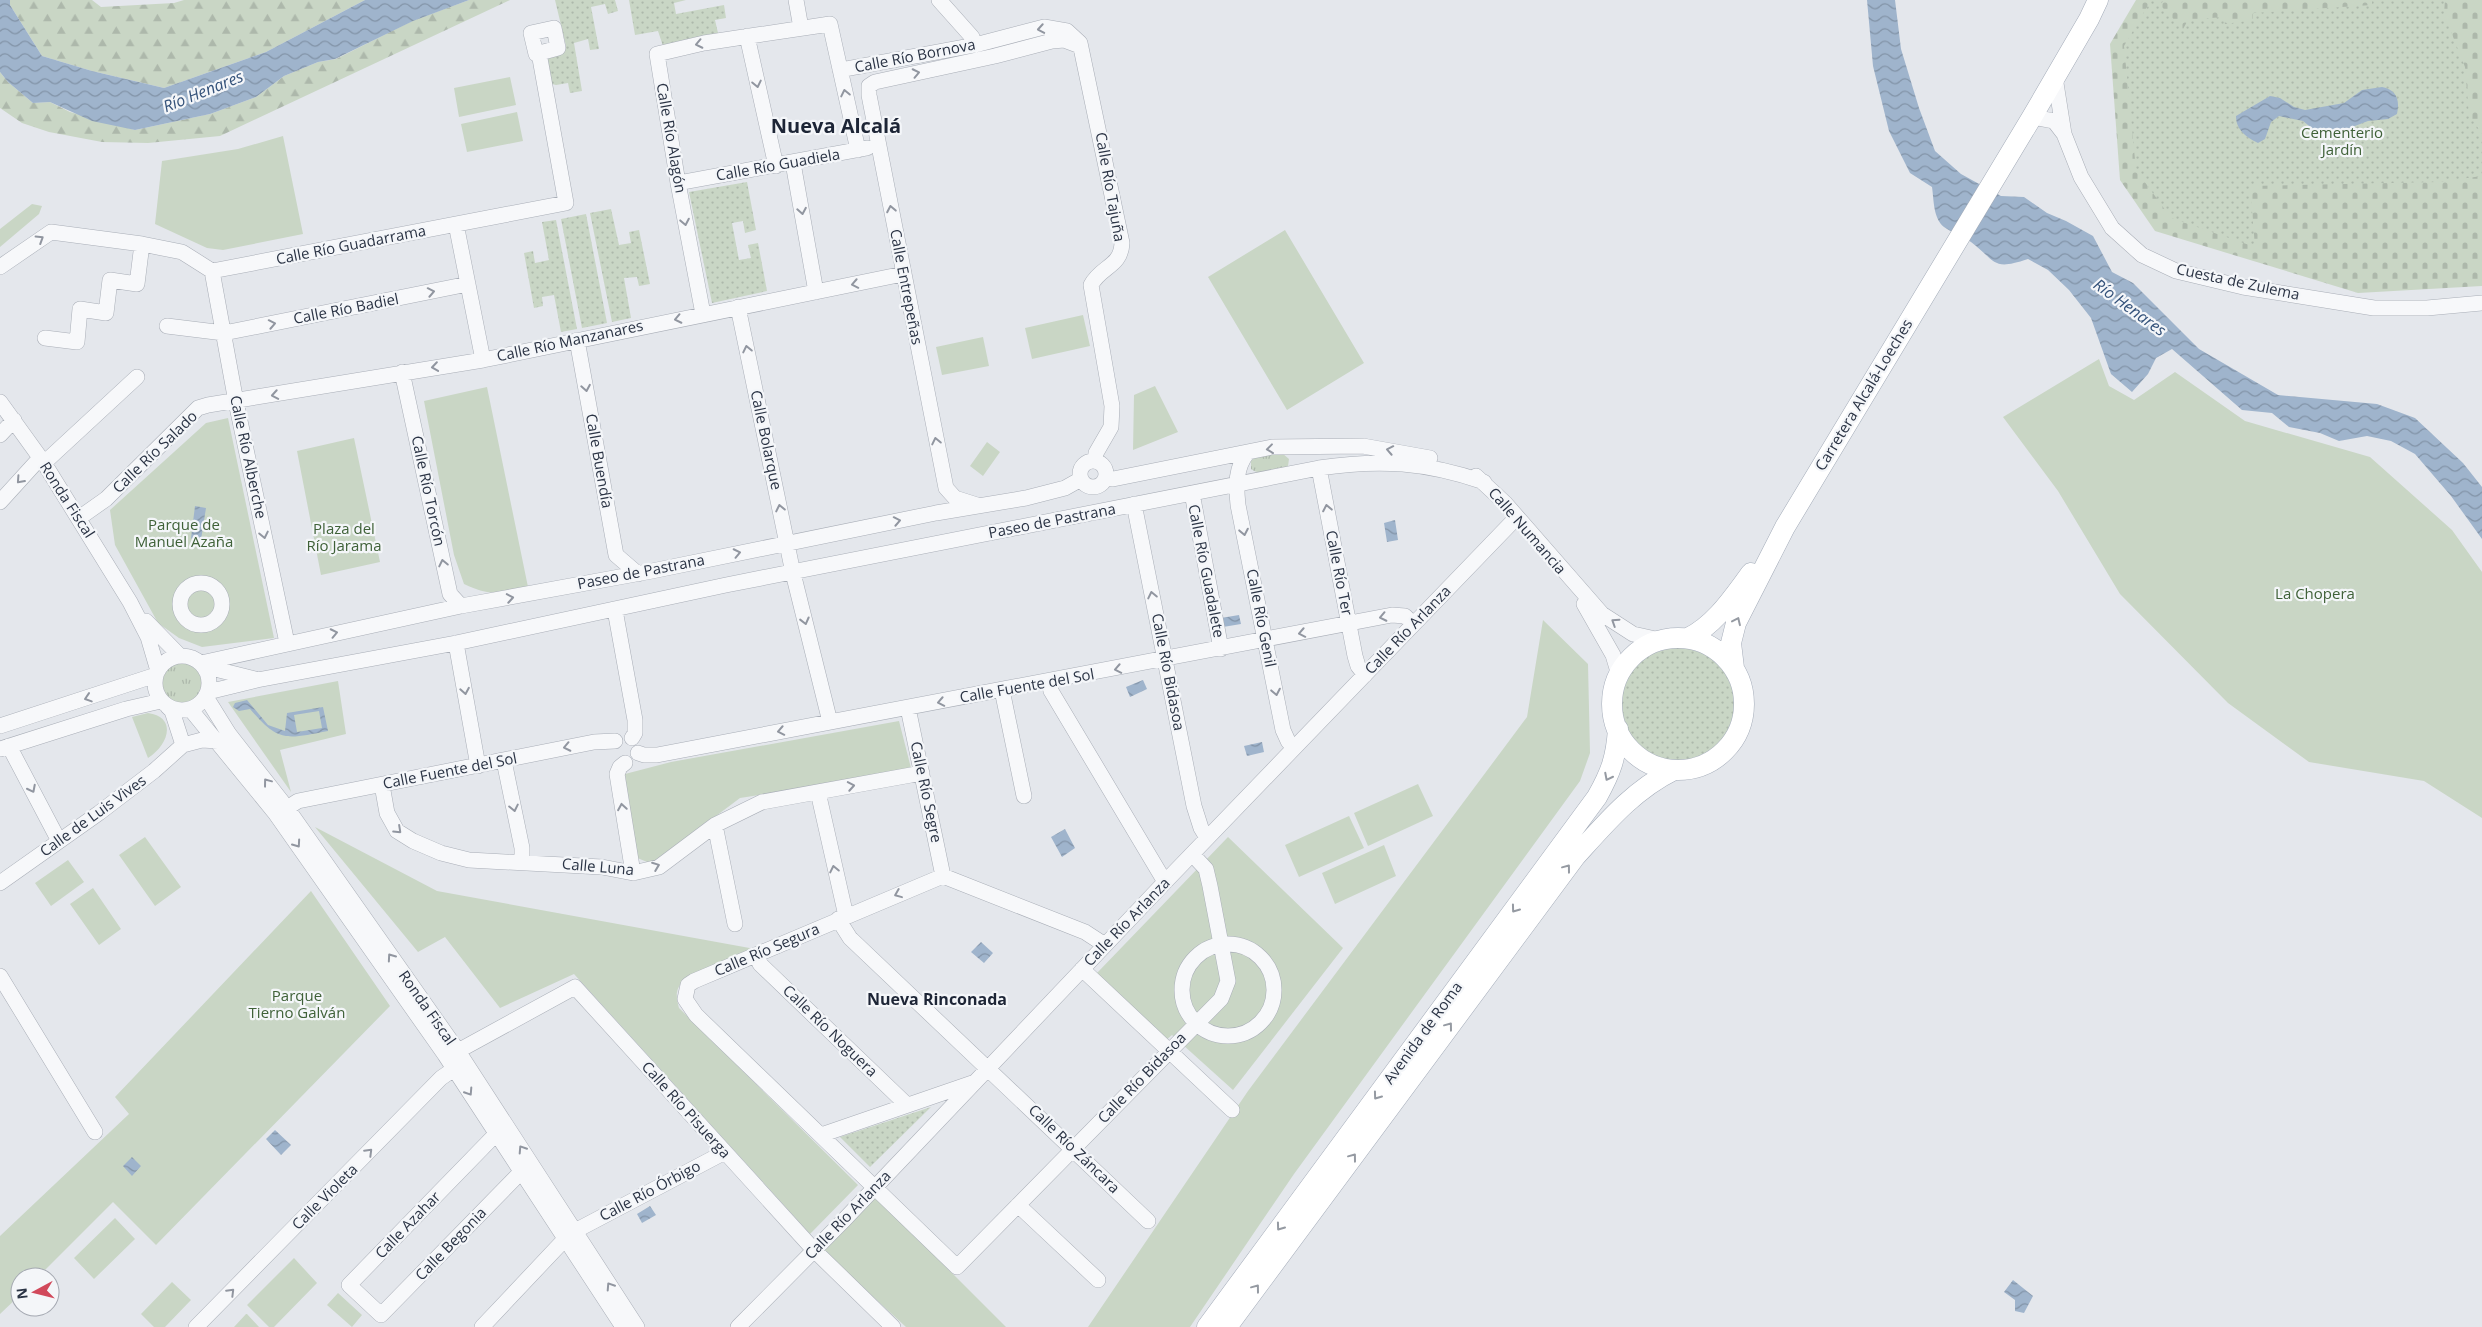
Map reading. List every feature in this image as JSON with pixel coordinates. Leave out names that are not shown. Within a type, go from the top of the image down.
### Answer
[{"type":"main road","points":[[2030,120],[2098,0]]},
{"type":"main road","name":"Carretera Alcalá-Loeches","points":[[1734,668],[1731,643],[1736,623],[1785,527],[2030,120]]},
{"type":"main road","name":"Carretera Alcalá-Loeches","points":[[1688,638],[1701,632],[1723,610],[1785,527]]},
{"type":"main road","points":[[1688,638],[1706,643],[1722,654],[1734,668],[1742,686],[1745,706],[1741,726],[1730,746],[1714,760],[1694,768],[1674,770],[1656,766],[1640,758],[1627,745],[1618,730],[1613,712],[1613,693],[1619,675],[1629,660],[1643,648],[1660,640],[1688,638]]},
{"type":"main road","name":"Avenida de Roma","points":[[1207,1327],[1597,797],[1612,771],[1618,730]]},
{"type":"main road","name":"Avenida de Roma","points":[[1227,1327],[1575,857],[1651,781],[1674,770]]},
{"type":"street","points":[[796,0],[800,28]]},
{"type":"street","points":[[939,0],[972,37],[982,43]]},
{"type":"street","points":[[776,166],[747,36],[830,24],[858,150]]},
{"type":"street","name":"Calle Río Alagón","points":[[703,314],[678,183],[657,54],[747,36]]},
{"type":"street","name":"Calle Río Bornova","points":[[840,70],[982,43],[1064,40],[1081,47]]},
{"type":"street","name":"Calle Río Bornova","points":[[869,86],[875,82],[995,56],[1024,41]]},
{"type":"street","name":"Calle Río Bornova","points":[[982,43],[995,56]]},
{"type":"street","name":"Calle Río Tajuña","points":[[1081,47],[1122,243],[1121,253],[1116,262],[1106,269],[1092,285],[1112,406],[1110,427],[1096,453],[1095,461]]},
{"type":"street","name":"Calle Río Guadarrama","points":[[212,271],[566,203],[539,53]]},
{"type":"street","points":[[2055,77],[2064,134]]},
{"type":"street","name":"Calle Entrepeñas","points":[[869,86],[869,95],[903,274],[946,488]]},
{"type":"street","points":[[2030,120],[2054,120],[2064,134]]},
{"type":"street","name":"Cuesta de Zulema","points":[[2064,134],[2085,185],[2108,222],[2127,243],[2142,255],[2158,264],[2176,271],[2244,286],[2374,308],[2427,308],[2482,303]]},
{"type":"street","name":"Calle Río Guadiela","points":[[678,183],[879,146]]},
{"type":"street","points":[[794,163],[816,292]]},
{"type":"street","points":[[456,224],[483,360]]},
{"type":"street","points":[[0,267],[51,232],[142,244],[182,252],[212,271]]},
{"type":"street","points":[[45,338],[77,342],[80,309],[106,313],[110,280],[137,284],[142,244]]},
{"type":"street","name":"Calle Río Alberche","points":[[212,271],[236,402],[287,643]]},
{"type":"street","name":"Calle Río Manzanares","points":[[236,402],[402,372],[483,360],[903,274]]},
{"type":"street","name":"Calle Río Badiel","points":[[167,326],[224,333],[468,284]]},
{"type":"street","name":"Calle Bolarque","points":[[738,307],[792,569],[830,722]]},
{"type":"street","name":"Calle Buendía","points":[[577,340],[616,555]]},
{"type":"street","name":"Calle Río Torcón","points":[[402,372],[450,594],[462,606]]},
{"type":"street","points":[[0,502],[42,460],[137,377]]},
{"type":"street","name":"Ronda Fiscal","points":[[0,402],[42,460],[130,602],[148,637],[157,673]]},
{"type":"street","name":"Calle Río Salado","points":[[79,518],[106,499],[198,408],[236,402]]},
{"type":"street","points":[[0,435],[14,420]]},
{"type":"street","name":"Paseo de Pastrana","points":[[1106,478],[1113,479],[1168,470],[1216,458],[1272,448],[1341,445],[1386,448],[1464,467],[1484,482]]},
{"type":"street","points":[[1292,448],[1298,459],[1298,466],[1293,473]]},
{"type":"street","points":[[1241,480],[1240,465],[1248,452]]},
{"type":"street","points":[[1095,461],[1104,467],[1106,478],[1099,486],[1094,488],[1084,484],[1081,479],[1081,468],[1084,464],[1095,461]]},
{"type":"street","name":"Paseo de Pastrana","points":[[1201,463],[1227,468],[1241,480]]},
{"type":"street","name":"Paseo de Pastrana","points":[[207,694],[257,680],[456,643],[615,610],[792,569],[841,563],[1192,493],[1241,480],[1363,463],[1409,464],[1434,467],[1484,482]]},
{"type":"street","name":"Calle Río Ter","points":[[1319,468],[1358,666],[1365,675]]},
{"type":"street","points":[[1168,470],[1175,474],[1179,481],[1174,496]]},
{"type":"street","name":"Paseo de Pastrana","points":[[202,664],[287,643],[462,606],[638,574],[787,542],[982,506],[1066,488],[1081,479]]},
{"type":"street","name":"Calle Río Genil","points":[[1241,480],[1238,505],[1284,730],[1288,741],[1294,748]]},
{"type":"street","name":"Calle Numancia","points":[[1484,482],[1602,614],[1633,634],[1660,640]]},
{"type":"street","points":[[929,515],[939,505],[946,488],[960,501],[982,506]]},
{"type":"street","name":"Calle Río Guadalete","points":[[1192,493],[1221,649]]},
{"type":"street","name":"Calle Río Bidasoa","points":[[1134,504],[1194,806],[1201,828],[1207,838]]},
{"type":"street","name":"Calle Río Arlanza","points":[[738,1327],[975,1081],[993,1073],[1082,969],[1517,517]]},
{"type":"street","points":[[604,579],[616,555],[638,574]]},
{"type":"street","name":"Calle Numancia","points":[[1570,579],[1613,655],[1619,675]]},
{"type":"street","name":"Ronda Fiscal","points":[[130,602],[160,637],[180,656]]},
{"type":"street","points":[[615,610],[635,720],[635,733],[632,738]]},
{"type":"street","name":"Calle Fuente del Sol","points":[[638,753],[658,755],[1392,616],[1405,616],[1413,624]]},
{"type":"street","points":[[456,643],[478,766]]},
{"type":"street","points":[[0,726],[157,673],[167,661],[180,656],[194,659],[202,664],[208,674],[207,694],[197,707],[190,710],[181,711],[164,704],[114,713],[5,747],[58,841]]},
{"type":"street","name":"Paseo de Pastrana","points":[[202,664],[257,680]]},
{"type":"street","points":[[157,673],[156,693],[172,711],[183,745]]},
{"type":"street","points":[[1049,682],[1051,691],[1165,882]]},
{"type":"street","points":[[1002,690],[1024,796]]},
{"type":"street","points":[[108,691],[114,713]]},
{"type":"street","name":"Ronda Fiscal","points":[[207,694],[229,734],[287,808],[458,1051],[570,1235],[623,1327]]},
{"type":"street","name":"Calle Río Segre","points":[[908,708],[943,876]]},
{"type":"street","points":[[183,745],[190,710]]},
{"type":"street","name":"Ronda Fiscal","points":[[190,710],[275,813],[454,1069],[521,1172],[637,1327]]},
{"type":"street","points":[[625,763],[617,760],[612,753],[615,741],[623,737],[632,738],[637,745],[638,753],[633,760],[620,767],[617,774],[633,872]]},
{"type":"street","points":[[183,745],[202,740],[218,742]]},
{"type":"street","name":"Calle Fuente del Sol","points":[[287,808],[298,801],[594,742],[615,741]]},
{"type":"street","name":"Calle de Luis Vives","points":[[0,882],[154,771],[183,745]]},
{"type":"street","points":[[504,761],[522,848],[522,861]]},
{"type":"street","name":"Calle Luna","points":[[382,785],[391,823],[397,831],[413,841],[440,853],[470,860],[522,861],[602,867],[633,872],[659,867],[715,825],[762,802],[922,773]]},
{"type":"street","points":[[818,792],[842,918]]},
{"type":"street","points":[[715,825],[735,924]]},
{"type":"street","name":"Calle Río Bidasoa","points":[[957,1267],[1195,1023],[1221,999],[1228,981],[1206,869],[1192,854]]},
{"type":"street","points":[[943,876],[1085,932],[1105,945]]},
{"type":"street","name":"Calle Río Segura","points":[[943,876],[694,981],[688,985],[685,999],[696,1015],[957,1267]]},
{"type":"street","name":"Calle Río Záncara","points":[[842,918],[850,938],[1148,1221]]},
{"type":"street","points":[[1221,944],[1235,944],[1254,952],[1266,964],[1273,980],[1274,998],[1268,1014],[1257,1027],[1242,1036],[1218,1036],[1195,1023],[1184,1000],[1182,975],[1188,963],[1197,954],[1221,944]]},
{"type":"street","name":"Calle Río Noguera","points":[[756,955],[760,964],[907,1105]]},
{"type":"street","points":[[1082,969],[1232,1110]]},
{"type":"street","points":[[0,976],[95,1132]]},
{"type":"street","name":"Calle Río Pisuerga","points":[[458,1051],[575,987],[814,1250],[893,1327]]},
{"type":"street","name":"Calle Violeta","points":[[196,1327],[441,1078],[454,1069]]},
{"type":"street","points":[[821,1135],[975,1081]]},
{"type":"street","name":"Calle Azahar","points":[[381,1315],[349,1285],[496,1134]]},
{"type":"street","name":"Calle Río Órbigo","points":[[482,1327],[570,1235],[725,1152]]},
{"type":"street","name":"Calle Begonia","points":[[381,1315],[521,1172]]},
{"type":"street","points":[[1018,1205],[1098,1280]]},
{"type":"green space","points":[[10,0],[92,0],[101,7],[174,3],[184,0],[365,0],[266,52],[164,88],[92,71],[42,56],[10,5]]},
{"type":"green space","points":[[469,0],[510,0],[220,136],[148,143],[102,142],[49,132],[22,123],[0,108],[0,72],[8,82],[33,103],[50,102],[70,112],[135,130],[210,114],[256,97],[284,76],[318,62],[336,59],[412,21]]},
{"type":"green space","points":[[555,0],[615,0],[618,11],[608,14],[605,4],[591,7],[599,49],[590,50],[588,39],[574,43],[582,91],[570,93],[568,83],[556,85],[544,82],[540,61],[563,54],[566,46]]},
{"type":"green space","points":[[629,0],[686,0],[674,3],[676,14],[724,5],[726,18],[715,20],[718,33],[663,46],[658,31],[635,35]]},
{"type":"green space","name":"Cementerio Jardín","points":[[2136,0],[2482,0],[2482,286],[2358,293],[2155,231],[2120,180],[2110,44]]},
{"type":"green space","name":"Cementerio Jardín","points":[[2151,0],[2164,0],[2160,5],[2183,29],[2188,20],[2223,17],[2225,24],[2253,20],[2253,13],[2372,5],[2372,0],[2445,0],[2444,14],[2465,67],[2469,114],[2482,134],[2482,176],[2439,182],[2250,186],[2255,247],[2171,218],[2136,170],[2124,46]]},
{"type":"green space","points":[[510,77],[516,105],[459,117],[454,88]]},
{"type":"green space","points":[[517,112],[523,141],[467,152],[461,124]]},
{"type":"green space","points":[[283,136],[303,234],[223,250],[207,248],[155,224],[162,161],[238,149]]},
{"type":"green space","points":[[747,182],[756,230],[745,233],[743,221],[732,223],[739,260],[751,258],[748,245],[758,243],[767,291],[712,303],[689,192]]},
{"type":"green space","points":[[32,204],[42,206],[39,214],[0,247],[0,229]]},
{"type":"green space","points":[[611,209],[619,245],[631,243],[629,232],[639,230],[650,284],[639,286],[637,277],[624,278],[631,318],[612,322],[590,213]]},
{"type":"green space","points":[[586,214],[607,323],[582,328],[561,219]]},
{"type":"green space","points":[[556,220],[577,329],[561,332],[554,295],[542,297],[543,306],[534,308],[524,253],[533,251],[535,263],[549,260],[542,222]]},
{"type":"green space","points":[[1285,230],[1364,363],[1287,410],[1208,277]]},
{"type":"green space","points":[[1083,315],[1090,346],[1032,359],[1025,328]]},
{"type":"green space","points":[[983,337],[989,366],[942,375],[936,347]]},
{"type":"green space","name":"La Chopera","points":[[2099,359],[2109,386],[2134,400],[2175,372],[2245,421],[2370,457],[2452,530],[2482,572],[2482,818],[2424,781],[2309,762],[2228,703],[2120,594],[2058,491],[2003,417]]},
{"type":"green space","points":[[1155,386],[1178,432],[1133,450],[1134,395]]},
{"type":"green space","points":[[487,387],[528,587],[495,593],[482,591],[464,584],[454,555],[424,401]]},
{"type":"green space","name":"Parque de Manuel Azaña","points":[[228,418],[274,638],[202,647],[179,638],[158,623],[115,545],[110,510],[206,423]]},
{"type":"green space","name":"Plaza del Río Jarama","points":[[354,438],[380,562],[321,575],[297,451]]},
{"type":"green space","points":[[987,442],[1000,452],[983,476],[970,466]]},
{"type":"green space","points":[[1282,453],[1289,459],[1288,466],[1274,472],[1264,473],[1251,469],[1251,461],[1255,457]]},
{"type":"green space","points":[[1543,620],[1588,664],[1590,753],[1580,781],[1294,1174],[1190,1327],[1088,1327],[1248,1091],[1527,717]]},
{"type":"green space","points":[[1678,648],[1699,652],[1718,664],[1730,683],[1734,704],[1730,725],[1718,744],[1699,756],[1678,760],[1657,756],[1638,744],[1626,725],[1622,704],[1626,683],[1638,664],[1657,652]]},
{"type":"green space","points":[[186,663],[193,666],[199,672],[202,683],[201,691],[193,700],[186,703],[178,703],[171,700],[163,691],[162,679],[165,672],[174,664]]},
{"type":"green space","points":[[338,681],[346,734],[280,750],[291,792],[228,702]]},
{"type":"green space","points":[[148,713],[163,720],[167,732],[161,746],[148,758],[132,717]]},
{"type":"green space","points":[[899,721],[912,772],[740,798],[652,864],[635,857],[625,774],[671,762]]},
{"type":"green space","points":[[1418,784],[1433,816],[1368,846],[1354,813]]},
{"type":"green space","points":[[1349,816],[1364,848],[1299,877],[1285,845]]},
{"type":"green space","points":[[315,827],[437,891],[755,949],[683,981],[677,993],[679,1008],[858,1185],[810,1234],[574,974],[500,1008],[445,937],[418,952]]},
{"type":"green space","points":[[145,837],[181,887],[155,906],[119,855]]},
{"type":"green space","points":[[1228,837],[1343,948],[1233,1090],[1172,1035],[1165,1041],[1097,973]]},
{"type":"green space","points":[[1384,845],[1396,876],[1335,904],[1322,873]]},
{"type":"green space","points":[[68,860],[84,882],[51,906],[35,883]]},
{"type":"green space","points":[[93,888],[121,929],[99,945],[70,904]]},
{"type":"green space","name":"Parque Tierno Galván","points":[[311,891],[390,1006],[156,1245],[113,1202],[48,1267],[10,1267],[10,1304],[0,1314],[0,1236],[129,1114],[115,1097]]},
{"type":"green space","points":[[931,1107],[870,1167],[840,1137]]},
{"type":"green space","points":[[876,1197],[1006,1327],[906,1327],[821,1249]]},
{"type":"green space","points":[[115,1218],[135,1239],[94,1279],[74,1258]]},
{"type":"green space","points":[[294,1258],[317,1283],[274,1327],[269,1327],[247,1305]]},
{"type":"green space","points":[[172,1282],[191,1300],[165,1327],[154,1327],[141,1314]]},
{"type":"green space","points":[[338,1293],[362,1315],[352,1327],[327,1305]]},
{"type":"green space","points":[[246,1314],[259,1327],[234,1327]]},
{"type":"water","name":"Río Henares","points":[[0,0],[10,0],[10,5],[42,56],[92,71],[164,88],[266,52],[365,0],[469,0],[413,21],[335,59],[318,62],[284,76],[256,97],[210,114],[135,130],[92,121],[50,102],[33,103],[8,82],[0,72]]},
{"type":"water","name":"Río Henares","points":[[1867,0],[1895,0],[1901,49],[1919,108],[1935,151],[1961,174],[2001,196],[2024,197],[2047,213],[2093,236],[2112,272],[2133,283],[2199,349],[2278,395],[2377,404],[2415,418],[2463,463],[2482,487],[2482,539],[2451,496],[2415,454],[2391,441],[2367,436],[2339,441],[2320,433],[2289,427],[2272,413],[2242,410],[2172,349],[2156,358],[2148,374],[2132,392],[2111,374],[2091,318],[2069,290],[2048,270],[2028,259],[2008,264],[1996,262],[1971,242],[1940,223],[1935,208],[1932,187],[1910,173],[1889,131],[1873,66]]},
{"type":"water","points":[[2387,88],[2396,96],[2398,100],[2397,114],[2388,119],[2368,121],[2326,137],[2319,134],[2303,121],[2279,116],[2271,122],[2265,139],[2258,143],[2242,132],[2236,121],[2236,116],[2270,96],[2280,98],[2294,107],[2305,110],[2344,103],[2362,90]]},
{"type":"water","points":[[195,506],[206,508],[200,546],[191,538]]},
{"type":"water","points":[[1395,520],[1398,540],[1387,542],[1384,523]]},
{"type":"water","points":[[1239,615],[1241,624],[1223,627],[1221,618]]},
{"type":"water","points":[[1143,680],[1147,689],[1130,697],[1126,687]]},
{"type":"water","points":[[247,700],[268,725],[285,731],[287,713],[323,707],[328,731],[302,736],[284,736],[269,728],[250,709],[239,711],[233,707],[235,703]],"holes":[[[319,711],[322,728],[297,732],[294,715]]]},
{"type":"water","points":[[1262,742],[1264,752],[1247,756],[1244,746]]},
{"type":"water","points":[[1065,829],[1075,848],[1062,857],[1051,837]]},
{"type":"water","points":[[981,942],[993,953],[984,963],[971,952]]},
{"type":"water","points":[[275,1130],[291,1145],[281,1155],[266,1139]]},
{"type":"water","points":[[132,1157],[141,1166],[132,1176],[123,1166]]},
{"type":"water","points":[[650,1206],[656,1215],[642,1223],[637,1214]]},
{"type":"water","points":[[2013,1280],[2033,1296],[2024,1313],[2015,1311],[2015,1300],[2004,1292]]},
{"type":"district","name":"Nueva Alcalá","points":[[836,126]]},
{"type":"district","name":"Nueva Rinconada","points":[[937,999]]}]
